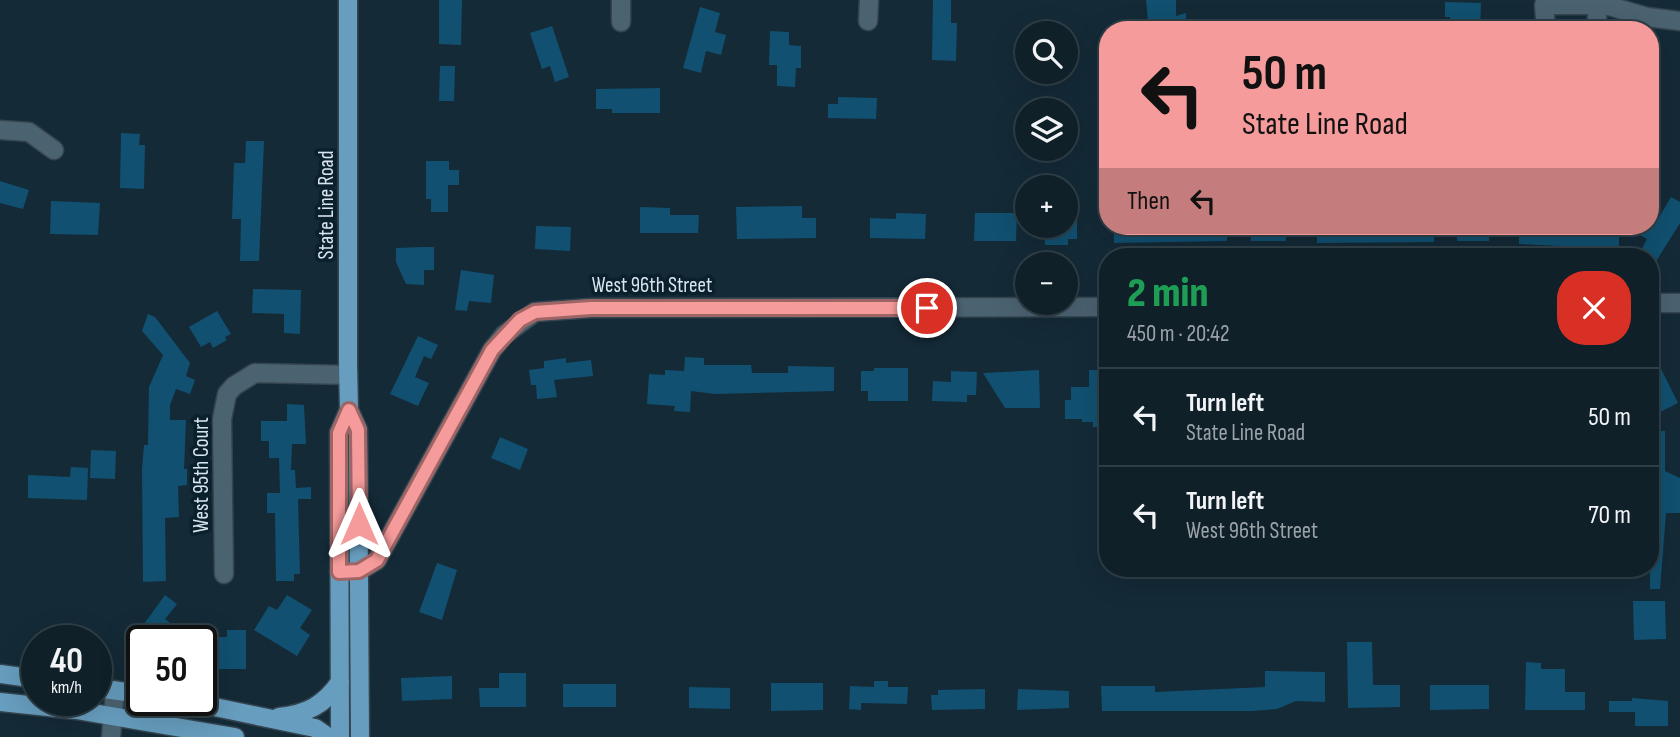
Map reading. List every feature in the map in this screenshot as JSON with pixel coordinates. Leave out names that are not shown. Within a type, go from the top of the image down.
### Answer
[{"type":"main road","name":"State Line Road","points":[[348,0],[348,370],[349,410],[358,430],[360,737]]},
{"type":"main road","name":"State Line Road","points":[[340,737],[339,433],[349,410]]},
{"type":"main road","points":[[0,674],[21,677]]},
{"type":"main road","points":[[269,718],[310,711],[321,704],[340,682]]},
{"type":"main road","points":[[112,690],[126,692]]},
{"type":"main road","points":[[0,702],[21,705]]},
{"type":"main road","points":[[217,707],[315,728],[328,737]]},
{"type":"main road","points":[[111,716],[234,737]]},
{"type":"street","points":[[621,0],[621,22]]},
{"type":"street","points":[[868,21],[869,0]]},
{"type":"street","points":[[1545,21],[1544,5],[1598,5],[1647,17],[1680,21]]},
{"type":"street","points":[[1597,21],[1598,5]]},
{"type":"street","points":[[0,130],[29,132],[54,150]]},
{"type":"street","points":[[1659,303],[1680,303]]},
{"type":"street","name":"West 96th Street","points":[[359,571],[377,560],[492,350],[520,320],[535,312],[591,308],[1099,307]]},
{"type":"street","name":"West 95th Court","points":[[224,574],[223,406],[227,394],[244,378],[255,373],[280,371],[288,375],[348,370]]},
{"type":"street","points":[[339,572],[359,571]]},
{"type":"street","points":[[112,710],[115,690]]},
{"type":"street","points":[[111,716],[111,737]]},
{"type":"building","points":[[439,0],[462,0],[461,45],[439,44]]},
{"type":"building","points":[[933,0],[951,0],[951,23],[957,23],[956,61],[932,60]]},
{"type":"building","points":[[1146,0],[1176,0],[1176,16],[1186,13],[1186,21],[1148,21]]},
{"type":"building","points":[[1445,2],[1481,3],[1480,21],[1450,21],[1450,17],[1445,17]]},
{"type":"building","points":[[700,7],[720,13],[715,32],[726,35],[721,55],[706,51],[701,73],[683,68]]},
{"type":"building","points":[[552,26],[569,77],[555,82],[550,66],[542,69],[530,33]]},
{"type":"building","points":[[770,31],[789,32],[789,45],[801,46],[801,68],[796,68],[795,87],[777,86],[777,65],[769,65]]},
{"type":"building","points":[[440,66],[455,66],[454,101],[439,101]]},
{"type":"building","points":[[660,88],[660,113],[612,113],[612,109],[596,109],[596,89]]},
{"type":"building","points":[[838,97],[877,98],[876,119],[828,118],[828,104],[838,104]]},
{"type":"building","points":[[121,133],[140,134],[139,145],[145,145],[144,189],[120,188]]},
{"type":"building","points":[[246,141],[264,141],[259,261],[240,261],[241,219],[232,219],[234,163],[245,163]]},
{"type":"building","points":[[426,161],[449,161],[449,170],[459,170],[459,185],[448,185],[448,212],[431,212],[431,199],[426,199]]},
{"type":"building","points":[[0,181],[29,190],[23,209],[0,203]]},
{"type":"building","points":[[1671,197],[1680,202],[1680,223],[1659,257],[1659,248],[1642,248],[1647,239],[1640,235],[1659,235],[1659,217]]},
{"type":"building","points":[[51,201],[100,203],[98,235],[50,234]]},
{"type":"building","points":[[802,206],[802,218],[816,218],[816,238],[737,239],[736,207]]},
{"type":"building","points":[[640,207],[670,208],[670,215],[699,215],[698,233],[640,233]]},
{"type":"building","points":[[896,213],[926,214],[925,239],[870,238],[870,218],[896,219]]},
{"type":"building","points":[[975,213],[1015,213],[1016,241],[974,241]]},
{"type":"building","points":[[536,226],[571,227],[570,251],[535,249]]},
{"type":"building","points":[[1114,235],[1227,235],[1227,241],[1114,243]]},
{"type":"building","points":[[1251,235],[1286,235],[1286,241],[1251,241]]},
{"type":"building","points":[[1317,235],[1434,235],[1434,242],[1317,243]]},
{"type":"building","points":[[1457,235],[1489,235],[1489,241],[1457,241]]},
{"type":"building","points":[[1519,235],[1619,235],[1619,248],[1519,244]]},
{"type":"building","points":[[1045,238],[1077,238],[1068,239],[1068,245],[1045,245]]},
{"type":"building","points":[[434,247],[434,270],[424,270],[424,285],[406,284],[396,262],[396,248]]},
{"type":"building","points":[[461,270],[494,275],[491,303],[469,301],[467,311],[455,310]]},
{"type":"building","points":[[253,289],[301,290],[300,334],[284,333],[284,314],[252,313]]},
{"type":"building","points":[[217,311],[231,334],[225,337],[227,340],[213,348],[210,342],[201,347],[189,327]]},
{"type":"building","points":[[148,314],[155,317],[190,363],[186,376],[195,380],[190,394],[176,389],[170,405],[170,420],[186,420],[184,469],[187,469],[187,485],[178,486],[179,517],[165,518],[166,581],[143,582],[142,469],[144,445],[148,445],[149,387],[163,355],[142,331]]},
{"type":"building","points":[[418,336],[438,345],[431,359],[424,356],[415,377],[429,383],[418,406],[390,394]]},
{"type":"building","points":[[685,357],[704,358],[704,365],[751,365],[752,373],[788,373],[788,366],[834,367],[834,391],[715,394],[691,391],[690,412],[674,411],[675,406],[647,404],[649,374],[665,375],[665,370],[684,371]]},
{"type":"building","points":[[566,358],[566,363],[591,360],[593,376],[554,380],[557,397],[537,399],[536,385],[531,385],[529,370],[544,368],[544,361]]},
{"type":"building","points":[[874,368],[908,368],[908,401],[868,401],[868,391],[861,391],[861,371],[874,371]]},
{"type":"building","points":[[1659,368],[1678,403],[1660,412],[1659,410]]},
{"type":"building","points":[[1039,370],[1040,408],[1005,408],[983,373]]},
{"type":"building","points":[[1089,370],[1099,370],[1099,427],[1093,427],[1093,422],[1082,422],[1082,419],[1065,419],[1065,400],[1071,400],[1071,387],[1089,387]]},
{"type":"building","points":[[951,371],[977,372],[976,395],[967,395],[967,402],[932,401],[933,381],[951,382]]},
{"type":"building","points":[[287,404],[304,405],[306,444],[292,444],[291,470],[295,470],[296,488],[311,487],[311,499],[298,499],[300,574],[294,574],[294,581],[276,581],[275,513],[267,513],[267,493],[280,493],[279,458],[269,458],[269,441],[261,441],[261,421],[287,421]]},
{"type":"building","points":[[1659,431],[1665,431],[1665,471],[1680,478],[1680,513],[1666,513],[1660,589],[1650,589],[1650,577],[1659,577]]},
{"type":"building","points":[[500,437],[528,449],[520,470],[491,458]]},
{"type":"building","points":[[91,450],[116,451],[115,479],[90,478]]},
{"type":"building","points":[[71,467],[88,468],[87,500],[28,498],[28,475],[70,477]]},
{"type":"building","points":[[437,563],[457,570],[442,620],[419,612]]},
{"type":"building","points":[[165,595],[177,604],[165,619],[173,625],[143,625]]},
{"type":"building","points":[[287,595],[312,610],[300,628],[310,635],[297,656],[254,630],[269,606],[277,610]]},
{"type":"building","points":[[1633,601],[1665,601],[1666,639],[1634,640]]},
{"type":"building","points":[[227,630],[246,630],[246,669],[217,669],[217,637],[227,637]]},
{"type":"building","points":[[1347,642],[1372,642],[1373,685],[1400,685],[1400,707],[1348,708]]},
{"type":"building","points":[[1526,662],[1541,663],[1541,669],[1565,669],[1565,692],[1585,692],[1585,710],[1525,710]]},
{"type":"building","points":[[1265,671],[1325,672],[1325,702],[1296,701],[1277,709],[1252,711],[1102,711],[1101,686],[1155,686],[1155,692],[1265,687]]},
{"type":"building","points":[[499,673],[526,673],[526,707],[480,707],[479,688],[499,688]]},
{"type":"building","points":[[452,676],[452,699],[402,701],[401,678]]},
{"type":"building","points":[[874,681],[888,681],[888,687],[908,687],[907,704],[861,703],[861,710],[849,709],[850,686],[874,687]]},
{"type":"building","points":[[771,683],[823,683],[823,710],[771,711]]},
{"type":"building","points":[[563,684],[616,684],[616,707],[563,707]]},
{"type":"building","points":[[1430,685],[1489,685],[1489,709],[1430,710]]},
{"type":"building","points":[[689,687],[730,688],[730,709],[689,708]]},
{"type":"building","points":[[985,689],[985,709],[932,710],[931,695],[938,695],[938,690]]},
{"type":"building","points":[[1018,689],[1069,691],[1069,708],[1017,710]]},
{"type":"building","points":[[1632,698],[1668,701],[1668,726],[1635,726],[1635,712],[1609,712],[1609,701],[1632,701]]},
{"type":"route","points":[[359,524],[358,430],[349,410],[339,433],[339,572],[359,571],[377,560],[492,350],[520,320],[535,312],[591,308],[927,308]]}]
